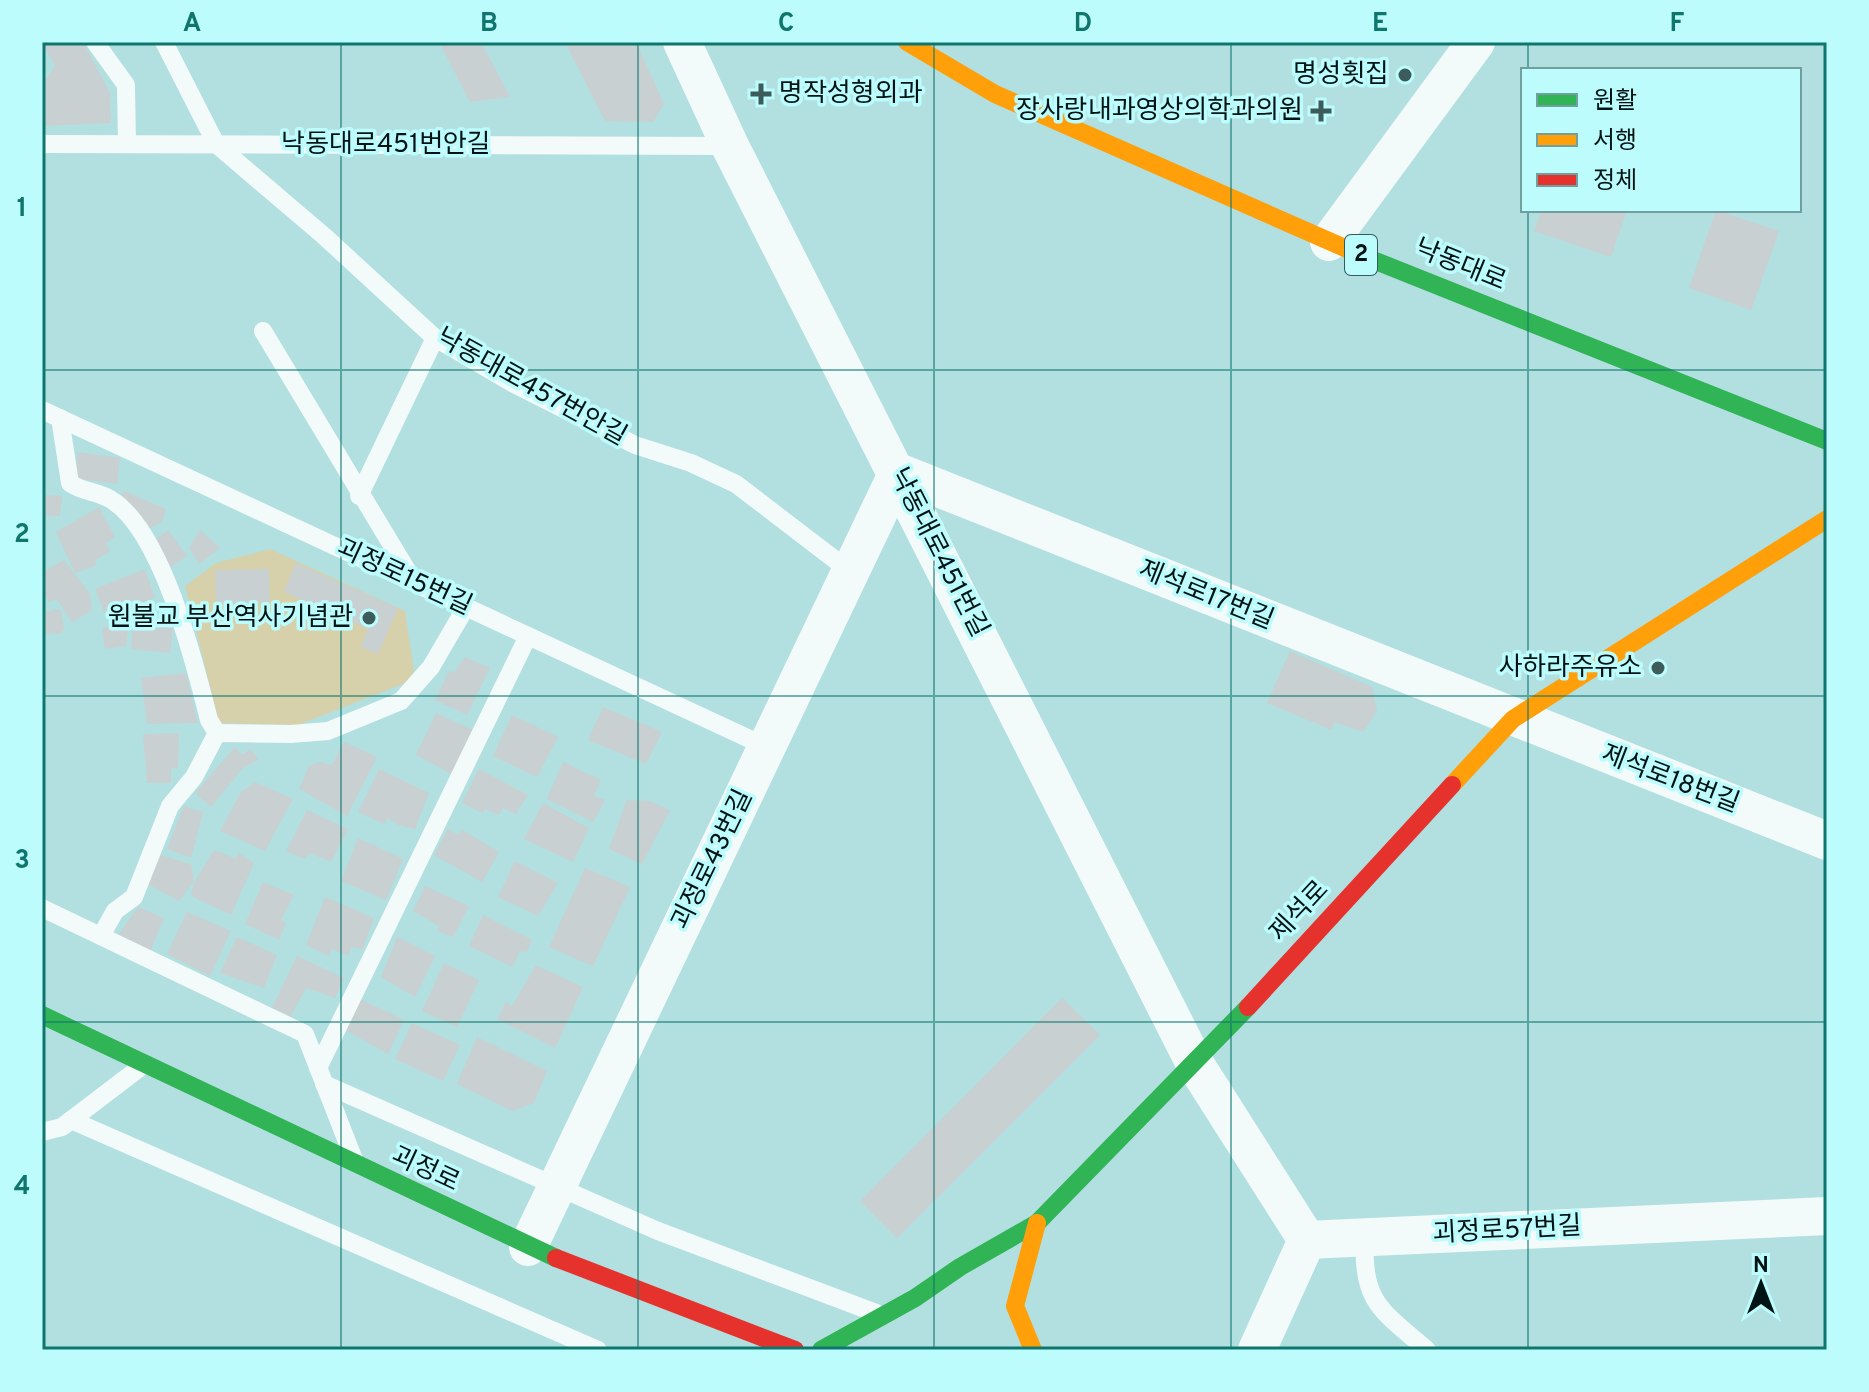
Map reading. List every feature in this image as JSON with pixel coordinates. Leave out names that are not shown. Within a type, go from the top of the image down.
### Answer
[{"type":"main road","name":"낙동대로","points":[[907,42],[995,94],[1329,242],[1827,441]]},
{"type":"main road","name":"제석로","points":[[821,1350],[1037,1223],[1195,1064],[1513,719],[1827,519]]},
{"type":"main road","name":"괴정로","points":[[42,1015],[528,1247],[795,1350]]},
{"type":"main road","points":[[1033,1350],[1015,1306],[1037,1223]]},
{"type":"street","name":"낙동대로451번길","points":[[682,42],[730,146],[898,472],[1195,1064],[1307,1240]]},
{"type":"street","points":[[1329,242],[1476,42]]},
{"type":"street","name":"괴정로43번길","points":[[528,1247],[898,472]]},
{"type":"street","name":"제석로17번길","points":[[898,472],[1513,719]]},
{"type":"street","name":"제석로18번길","points":[[1513,719],[1827,841]]},
{"type":"street","name":"괴정로57번길","points":[[1307,1240],[1827,1216]]},
{"type":"street","points":[[1257,1350],[1307,1240]]},
{"type":"lane","points":[[95,42],[126,85],[127,144]]},
{"type":"lane","name":"낙동대로457번안길","points":[[164,42],[216,144],[324,236],[435,338],[514,384],[635,445],[691,463],[736,484],[851,572]]},
{"type":"lane","name":"낙동대로451번안길","points":[[42,144],[730,146]]},
{"type":"lane","points":[[263,331],[359,496],[414,583]]},
{"type":"lane","points":[[359,496],[435,338]]},
{"type":"lane","name":"괴정로15번길","points":[[42,410],[767,747]]},
{"type":"lane","points":[[60,418],[70,483],[109,498],[124,511],[178,603],[209,720],[217,733]]},
{"type":"lane","points":[[217,733],[328,731],[401,701],[431,667],[466,607]]},
{"type":"lane","points":[[321,1076],[528,636]]},
{"type":"lane","points":[[101,936],[115,911],[134,897],[170,806],[194,777],[217,733]]},
{"type":"lane","points":[[42,908],[305,1034],[357,1167]]},
{"type":"lane","points":[[42,1132],[71,1120],[145,1064]]},
{"type":"lane","points":[[321,1076],[658,1231],[882,1316]]},
{"type":"lane","points":[[71,1120],[598,1350]]},
{"type":"lane","points":[[1365,1238],[1366,1288],[1382,1310],[1427,1350]]},
{"type":"shaded area","points":[[270,549],[405,611],[414,671],[408,682],[298,725],[219,723],[185,586],[216,563]]},
{"type":"building","points":[[51,42],[83,42],[110,93],[111,123],[42,126],[42,79],[47,78],[55,66],[44,46]]},
{"type":"building","points":[[439,42],[481,42],[510,97],[470,102]]},
{"type":"building","points":[[565,42],[636,42],[664,104],[653,122],[605,121]]},
{"type":"building","points":[[1540,212],[1626,212],[1611,257],[1534,231]]},
{"type":"building","points":[[1715,212],[1779,231],[1751,310],[1689,288]]},
{"type":"building","points":[[78,452],[120,458],[117,484],[74,478]]},
{"type":"building","points":[[124,491],[166,509],[162,522],[144,531],[119,502]]},
{"type":"building","points":[[42,495],[62,496],[60,516],[42,515]]},
{"type":"building","points":[[99,507],[115,537],[106,543],[110,552],[95,560],[96,566],[75,573],[56,532]]},
{"type":"building","points":[[168,530],[187,556],[169,568],[150,543]]},
{"type":"building","points":[[200,530],[220,548],[199,564],[189,548]]},
{"type":"building","points":[[64,560],[90,594],[92,610],[72,622],[57,599],[49,602],[42,589],[42,572]]},
{"type":"building","name":"원불교 부산역사기념관","points":[[296,563],[398,608],[378,654],[361,647],[368,629],[284,592]]},
{"type":"building","points":[[145,569],[155,598],[106,617],[95,589]]},
{"type":"building","points":[[269,569],[270,602],[216,604],[215,570]]},
{"type":"building","points":[[61,609],[64,629],[60,634],[42,633],[42,612]]},
{"type":"building","points":[[129,623],[126,646],[105,649],[102,628]]},
{"type":"building","points":[[133,623],[173,627],[170,653],[131,649]]},
{"type":"building","points":[[1290,651],[1372,687],[1377,711],[1363,732],[1334,722],[1332,730],[1267,703]]},
{"type":"building","points":[[465,657],[490,668],[467,715],[435,700],[449,671],[454,673]]},
{"type":"building","points":[[186,673],[198,723],[147,724],[141,678]]},
{"type":"building","points":[[603,707],[662,732],[646,764],[588,740]]},
{"type":"building","points":[[436,713],[473,730],[453,775],[416,755]]},
{"type":"building","points":[[512,715],[558,737],[537,777],[493,756]]},
{"type":"building","points":[[179,733],[178,768],[171,768],[171,783],[147,783],[143,734]]},
{"type":"building","points":[[344,742],[377,757],[347,816],[299,789],[309,766],[320,762],[332,765]]},
{"type":"building","points":[[235,747],[243,755],[250,749],[259,759],[242,769],[211,807],[195,793]]},
{"type":"building","points":[[563,762],[601,780],[594,796],[605,800],[593,822],[547,799]]},
{"type":"building","points":[[379,769],[429,793],[415,829],[398,825],[388,818],[384,824],[358,812]]},
{"type":"building","points":[[479,769],[528,795],[516,814],[503,808],[499,815],[485,809],[482,813],[462,803]]},
{"type":"building","points":[[255,782],[293,799],[265,851],[220,831],[241,792]]},
{"type":"building","points":[[627,800],[650,801],[670,810],[642,864],[609,849]]},
{"type":"building","points":[[543,803],[589,828],[573,862],[524,839]]},
{"type":"building","points":[[184,806],[203,812],[191,858],[167,849]]},
{"type":"building","points":[[307,810],[348,829],[331,862],[310,853],[304,859],[286,851]]},
{"type":"building","points":[[448,829],[458,835],[462,830],[499,852],[482,882],[434,855]]},
{"type":"building","points":[[358,838],[403,859],[386,900],[341,881]]},
{"type":"building","points":[[214,850],[236,859],[238,852],[254,863],[231,915],[191,896],[194,883]]},
{"type":"building","points":[[160,855],[191,864],[194,881],[179,901],[148,884]]},
{"type":"building","points":[[515,861],[558,883],[538,916],[498,897]]},
{"type":"building","points":[[585,868],[630,887],[593,966],[549,947]]},
{"type":"building","points":[[263,882],[294,895],[281,920],[286,923],[279,940],[245,924]]},
{"type":"building","points":[[425,886],[469,906],[453,937],[437,931],[439,926],[413,911]]},
{"type":"building","points":[[325,897],[374,918],[362,950],[352,946],[348,956],[332,949],[329,956],[306,945]]},
{"type":"building","points":[[138,907],[164,918],[150,952],[117,937]]},
{"type":"building","points":[[187,912],[231,931],[210,976],[167,954]]},
{"type":"building","points":[[483,915],[532,940],[527,952],[520,951],[512,967],[469,946]]},
{"type":"building","points":[[237,937],[277,955],[264,988],[220,973]]},
{"type":"building","points":[[397,937],[435,956],[415,997],[381,977]]},
{"type":"building","points":[[297,956],[344,978],[335,998],[306,988],[291,1016],[272,1008]]},
{"type":"building","points":[[444,963],[479,980],[457,1027],[422,1011]]},
{"type":"building","points":[[536,965],[583,987],[555,1048],[497,1019],[506,1002],[512,1006]]},
{"type":"building","points":[[1062,998],[1100,1035],[897,1238],[860,1201]]},
{"type":"building","points":[[360,999],[404,1020],[388,1054],[344,1029]]},
{"type":"building","points":[[412,1023],[460,1045],[443,1081],[395,1059]]},
{"type":"building","points":[[477,1037],[547,1071],[534,1103],[512,1111],[457,1084]]},
{"type":"traffic: fast","points":[[1363,256],[1827,441]]},
{"type":"traffic: fast","points":[[821,1350],[915,1298],[960,1267],[1037,1223],[1248,1007]]},
{"type":"traffic: fast","points":[[42,1015],[556,1258]]},
{"type":"traffic: slow","points":[[907,42],[995,94],[1363,256]]},
{"type":"traffic: slow","points":[[1452,785],[1513,719],[1827,519]]},
{"type":"traffic: slow","points":[[1033,1350],[1015,1306],[1037,1223]]},
{"type":"traffic: jam","points":[[1248,1007],[1452,785]]},
{"type":"traffic: jam","points":[[556,1258],[795,1350]]},
{"type":"place","name":"명성횟집","points":[[1405,75]]},
{"type":"place","name":"명작성형외과","points":[[761,94]]},
{"type":"place","name":"장사랑내과영상의학과의원","points":[[1321,111]]},
{"type":"place","name":"원불교 부산역사기념관","points":[[369,618]]},
{"type":"place","name":"사하라주유소","points":[[1658,668]]}]
